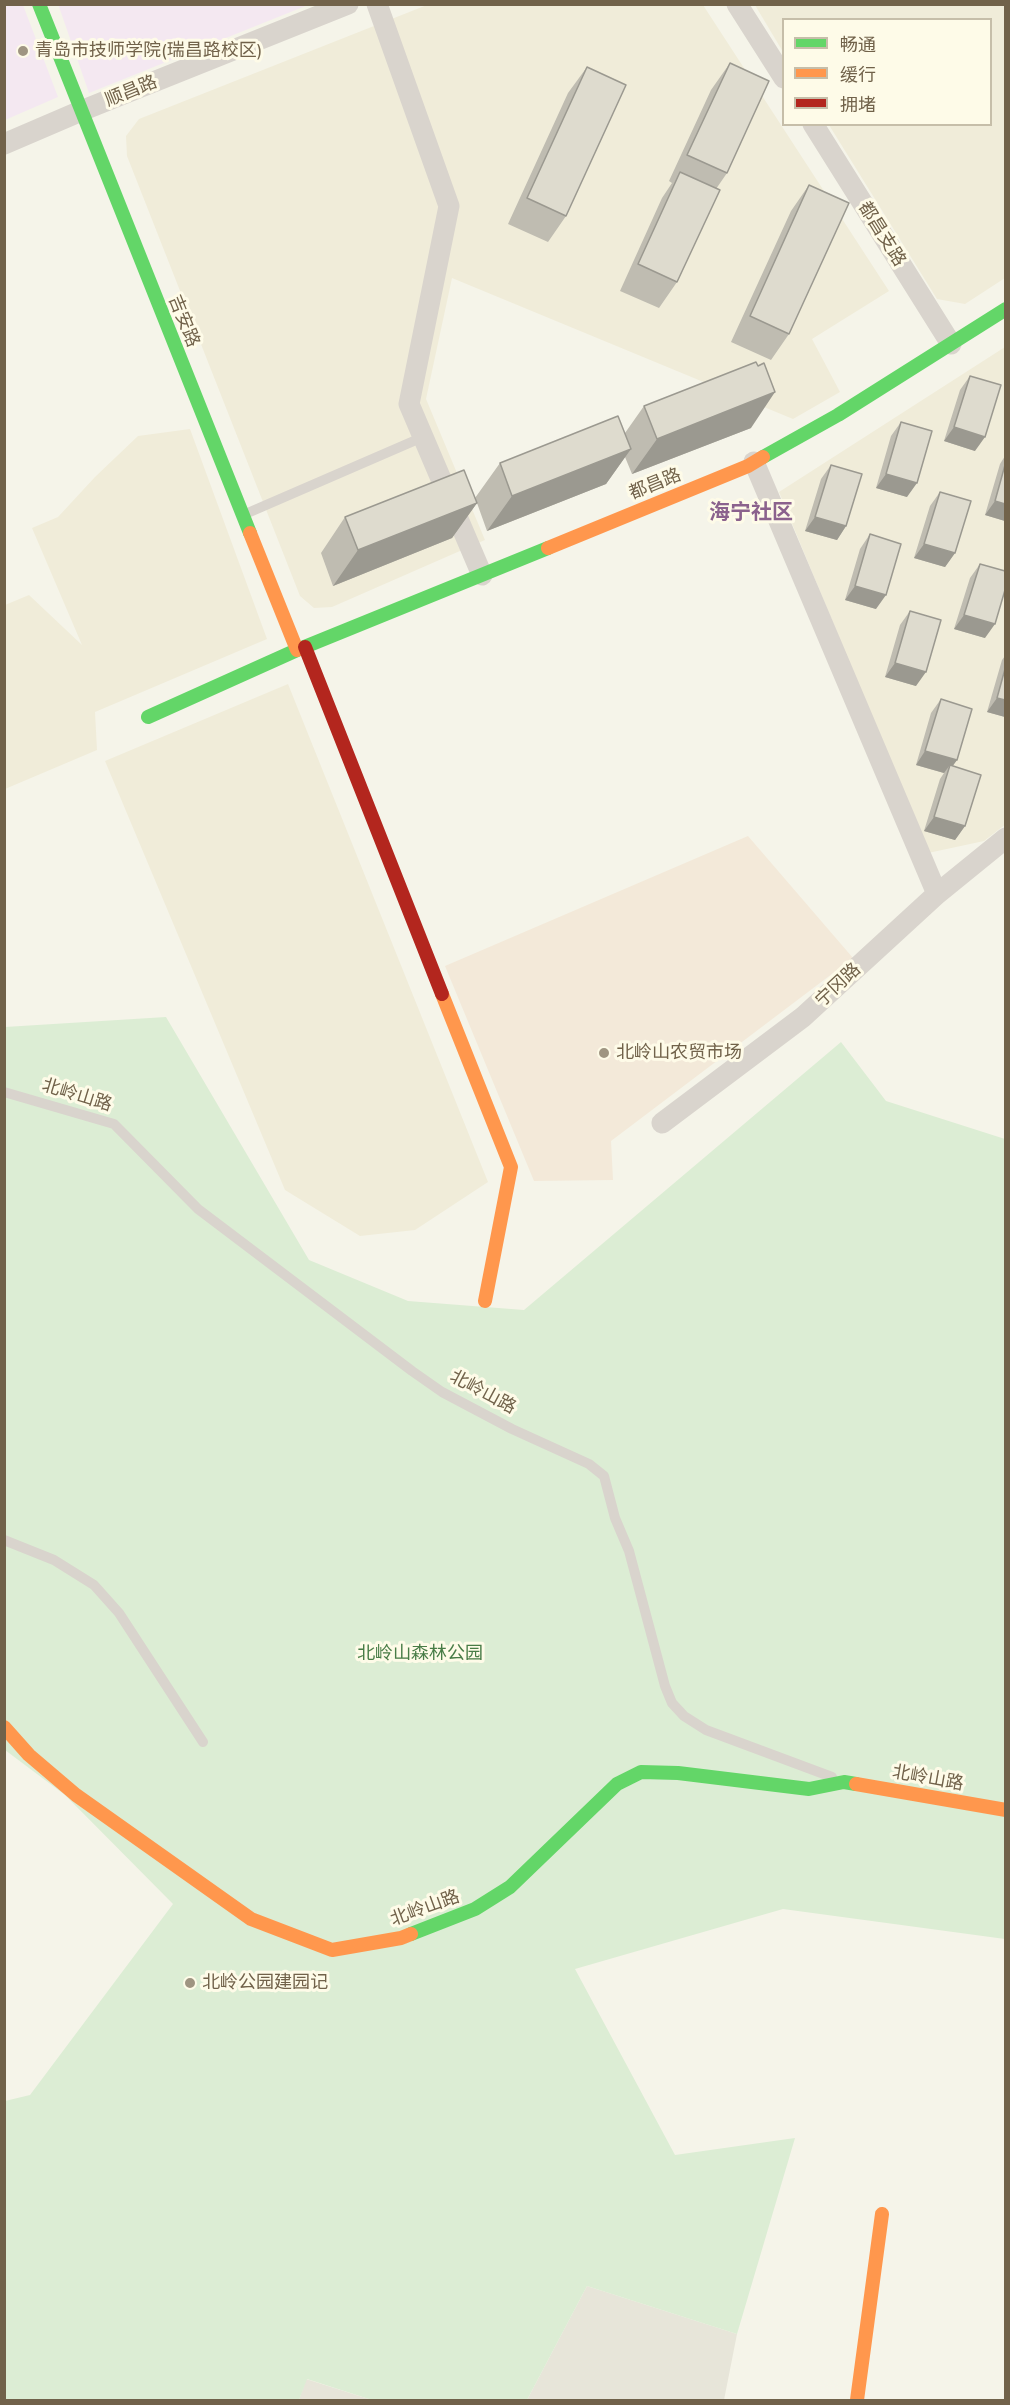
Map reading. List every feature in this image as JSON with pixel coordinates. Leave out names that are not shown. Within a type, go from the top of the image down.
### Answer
[{"type":"street","name":"吉安路","points":[[39,4],[243,515],[301,649],[511,1167],[485,1301]]},
{"type":"street","name":"顺昌路","points":[[4,144],[348,4]]},
{"type":"street","points":[[377,4],[449,206],[409,404],[482,575]]},
{"type":"street","points":[[737,4],[782,76]]},
{"type":"street","name":"都昌支路","points":[[814,126],[951,344]]},
{"type":"street","name":"都昌路","points":[[148,717],[301,649],[754,462],[838,416],[1005,309]]},
{"type":"street","points":[[754,462],[937,894]]},
{"type":"street","name":"宁冈路","points":[[662,1123],[803,1017],[937,894],[1005,838]]},
{"type":"street","name":"北岭山路","points":[[4,1727],[28,1755],[76,1795],[250,1919],[332,1950],[401,1938],[475,1909],[510,1887],[617,1784],[641,1772],[678,1773],[809,1789],[844,1782],[1005,1810]]},
{"type":"street","points":[[857,2400],[882,2214]]},
{"type":"lane","points":[[243,515],[423,437]]},
{"type":"lane","name":"北岭山路","points":[[4,1092],[114,1124],[198,1209],[412,1371],[442,1392],[512,1429],[589,1464],[604,1476],[615,1518],[629,1551],[665,1686],[672,1703],[684,1716],[706,1730],[844,1782]]},
{"type":"lane","points":[[4,1540],[54,1560],[94,1585],[119,1613],[203,1742]]},
{"type":"shaded area","name":"青岛市技师学院(瑞昌路校区)","points":[[5,4],[23,5],[58,97],[5,120]]},
{"type":"shaded area","points":[[58,4],[308,5],[89,93]]},
{"type":"shaded area","points":[[427,5],[703,5],[889,291],[812,339],[840,392],[793,419],[452,278],[426,399],[485,540],[332,607],[314,608],[300,596],[127,156],[126,136],[139,119]]},
{"type":"shaded area","points":[[755,5],[1005,5],[1005,278],[965,304],[937,299],[830,126],[992,126],[992,18],[782,18],[782,50]]},
{"type":"shaded area","points":[[1005,347],[1006,824],[984,841],[928,853],[779,492]]},
{"type":"shaded area","points":[[190,429],[267,639],[95,712],[97,750],[5,789],[5,605],[29,595],[82,645],[32,528],[58,517],[138,436]]},
{"type":"shaded area","points":[[288,684],[488,1182],[415,1230],[360,1236],[285,1190],[105,761]]},
{"type":"shaded area","name":"北岭山农贸市场","points":[[748,836],[853,958],[611,1141],[613,1180],[534,1181],[445,966]]},
{"type":"shaded area","points":[[587,2286],[737,2334],[724,2400],[527,2400]]},
{"type":"shaded area","points":[[306,2379],[372,2400],[299,2400]]},
{"type":"green space","name":"北岭山森林公园","points":[[166,1017],[309,1260],[408,1301],[524,1310],[841,1042],[886,1101],[1005,1139],[1005,1939],[783,1909],[575,1969],[675,2155],[795,2138],[737,2334],[587,2286],[527,2400],[372,2400],[307,2379],[299,2400],[5,2400],[5,2101],[30,2095],[173,1904],[65,1795],[5,1750],[5,1027]]},
{"type":"building","points":[[730,63],[769,81],[727,173],[687,155]]},
{"type":"building","points":[[587,67],[626,85],[566,216],[527,198]]},
{"type":"building","points":[[680,172],[720,190],[677,282],[638,264]]},
{"type":"building","points":[[809,185],[849,203],[789,334],[750,316]]},
{"type":"building","points":[[756,362],[758,366],[764,363],[775,392],[657,439],[644,406]]},
{"type":"building","points":[[970,376],[1001,385],[985,437],[954,427]]},
{"type":"building","points":[[618,416],[631,449],[512,496],[500,463]]},
{"type":"building","points":[[901,422],[932,431],[917,483],[886,474]]},
{"type":"building","points":[[831,465],[862,474],[846,526],[815,517]]},
{"type":"building","points":[[1005,465],[1005,504],[995,501]]},
{"type":"building","points":[[464,470],[477,503],[358,550],[345,517]]},
{"type":"building","points":[[940,492],[971,501],[955,553],[924,544]]},
{"type":"building","points":[[870,534],[901,544],[886,595],[855,586]]},
{"type":"building","points":[[980,564],[1005,571],[1005,590],[995,624],[964,615]]},
{"type":"building","points":[[910,611],[941,620],[926,672],[895,663]]},
{"type":"building","points":[[1005,669],[1005,700],[997,698]]},
{"type":"building","points":[[941,699],[972,709],[957,760],[925,751]]},
{"type":"building","points":[[950,765],[981,775],[965,826],[934,817]]},
{"type":"traffic: fast","points":[[39,4],[250,533]]},
{"type":"traffic: fast","points":[[763,457],[838,415],[1006,309]]},
{"type":"traffic: fast","points":[[148,717],[297,650],[548,548]]},
{"type":"traffic: fast","points":[[411,1934],[475,1909],[510,1887],[617,1784],[641,1772],[678,1773],[809,1789],[844,1782],[856,1784]]},
{"type":"traffic: slow","points":[[548,548],[748,466],[763,457]]},
{"type":"traffic: slow","points":[[250,533],[297,650]]},
{"type":"traffic: slow","points":[[442,994],[511,1167],[485,1301]]},
{"type":"traffic: slow","points":[[4,1727],[29,1755],[76,1795],[251,1919],[332,1950],[401,1938],[411,1934]]},
{"type":"traffic: slow","points":[[856,1784],[1006,1810]]},
{"type":"traffic: slow","points":[[857,2400],[882,2214]]},
{"type":"traffic: jam","points":[[305,647],[442,994]]},
{"type":"place","name":"青岛市技师学院(瑞昌路校区)","points":[[23,51]]},
{"type":"place","name":"北岭山农贸市场","points":[[604,1053]]},
{"type":"place","name":"北岭公园建园记","points":[[190,1983]]},
{"type":"district","name":"海宁社区","points":[[751,513]]}]
